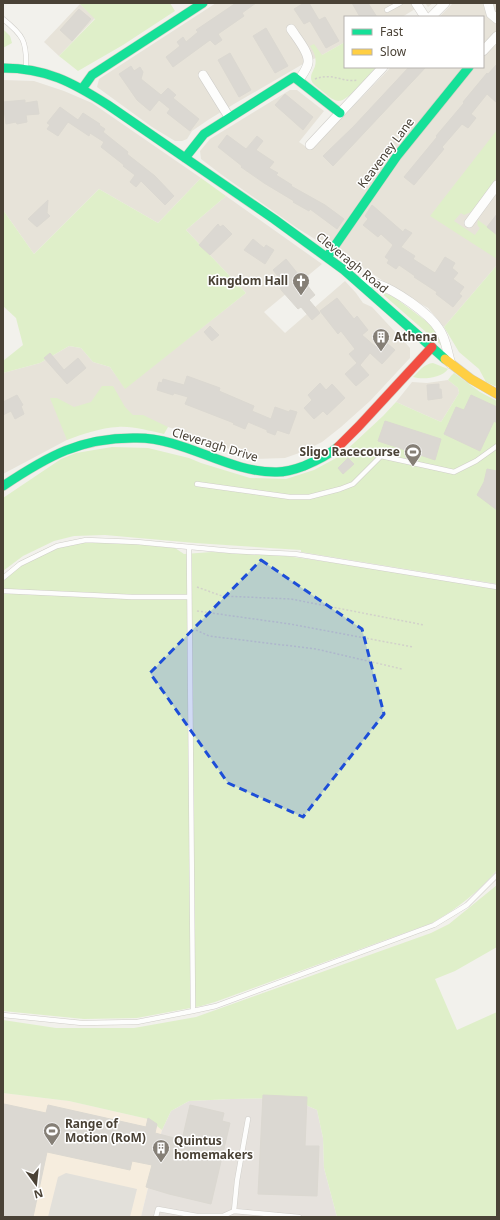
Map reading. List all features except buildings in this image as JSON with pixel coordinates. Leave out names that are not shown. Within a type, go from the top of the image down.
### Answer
[{"type":"street","points":[[82,88],[92,75],[109,63],[203,3]]},
{"type":"street","points":[[416,3],[424,16]]},
{"type":"street","points":[[432,16],[445,3]]},
{"type":"street","points":[[488,3],[491,14],[497,19]]},
{"type":"street","points":[[291,29],[306,52],[309,60],[302,83]]},
{"type":"street","points":[[484,50],[497,36]]},
{"type":"street","name":"Cleveragh Road","points":[[3,68],[26,69],[52,75],[82,88],[108,105],[327,257],[359,282],[451,364],[471,379],[497,394]]},
{"type":"street","points":[[310,145],[382,68]]},
{"type":"street","name":"Keaveney Lane","points":[[327,257],[397,156],[468,68]]},
{"type":"street","points":[[204,75],[229,117]]},
{"type":"street","points":[[185,158],[204,134],[294,77],[340,113]]},
{"type":"street","points":[[469,223],[497,185]]},
{"type":"street","points":[[359,282],[378,284],[396,293],[432,319],[442,334],[451,364]]},
{"type":"street","name":"Cleveragh Drive","points":[[3,486],[44,460],[70,448],[108,438],[143,437],[168,442],[230,464],[255,470],[279,472],[303,466],[320,459],[348,437],[432,347]]},
{"type":"lane","points":[[387,10],[400,3]]},
{"type":"lane","points":[[3,18],[22,36],[25,42],[26,69]]},
{"type":"lane","points":[[196,484],[277,496],[309,497],[353,484],[381,456],[454,472],[476,461],[497,446]]},
{"type":"lane","points":[[3,578],[20,564],[57,546],[86,540],[137,542],[295,554],[497,587]]},
{"type":"lane","points":[[189,547],[193,1011]]},
{"type":"lane","points":[[3,591],[132,597],[189,597]]},
{"type":"lane","points":[[3,1015],[82,1023],[137,1022],[216,1006],[434,925],[467,905],[497,875]]},
{"type":"lane","points":[[234,1211],[248,1119]]},
{"type":"lane","points":[[156,1217],[158,1209],[197,1216],[223,1216],[234,1211],[299,1217]]},
{"type":"path","points":[[302,83],[324,76],[355,80],[375,75]]},
{"type":"path","points":[[189,584],[222,596],[291,598],[424,625]]},
{"type":"path","points":[[189,610],[290,624],[413,647]]},
{"type":"path","points":[[190,626],[209,636],[316,649],[402,669]]},
{"type":"highlighted area","points":[[261,560],[362,629],[384,714],[303,817],[228,783],[150,673]]},
{"type":"shaded area","points":[[216,3],[425,3],[404,16],[344,16],[344,43],[303,64],[234,104],[192,131],[187,139],[182,141],[175,141],[152,127],[97,87],[99,79]]},
{"type":"shaded area","points":[[425,3],[433,3],[428,7]]},
{"type":"shaded area","points":[[453,3],[497,3],[497,265],[444,327],[428,308],[395,289],[342,253],[297,228],[222,175],[201,159],[200,151],[210,139],[290,90],[297,90],[324,111],[299,142],[311,150],[390,68],[484,68],[484,16],[440,16]]},
{"type":"shaded area","points":[[80,4],[95,18],[59,56],[44,42]]},
{"type":"shaded area","points":[[3,80],[34,81],[64,91],[92,103],[201,178],[158,223],[99,189],[34,254],[3,210]]},
{"type":"shaded area","points":[[226,196],[322,264],[264,312],[285,333],[345,281],[363,303],[372,307],[410,348],[410,358],[370,401],[341,427],[322,442],[302,452],[285,458],[254,459],[197,436],[168,427],[126,422],[95,425],[3,474],[3,373],[40,363],[69,346],[81,348],[93,362],[110,367],[125,388],[246,293],[186,230]]},
{"type":"shaded area","points":[[448,380],[458,388],[459,393],[441,422],[396,402],[412,382],[427,383]]},
{"type":"shaded area","points":[[3,1093],[69,1101],[148,1119],[162,1130],[141,1217],[3,1217]]},
{"type":"shaded area","points":[[290,1098],[317,1110],[323,1138],[324,1168],[337,1217],[141,1217],[162,1130],[171,1111],[189,1101]]},
{"type":"shaded area","points":[[66,1173],[137,1189],[130,1217],[48,1217],[58,1177]]},
{"type":"green space","points":[[170,3],[175,11],[123,45],[78,71],[59,56],[95,19],[80,4]]},
{"type":"green space","points":[[3,29],[10,36],[12,43],[3,48]]},
{"type":"green space","points":[[344,43],[344,68],[375,68],[353,93],[338,101],[330,97],[311,80],[316,60],[310,46],[314,44],[322,55]]},
{"type":"green space","points":[[497,130],[497,177],[471,212],[464,215],[461,213],[454,221],[475,235],[480,228],[478,226],[478,220],[497,234],[497,259],[430,216]]},
{"type":"green space","points":[[201,178],[226,196],[186,230],[246,293],[125,389],[110,367],[93,362],[81,348],[69,346],[40,363],[3,373],[3,361],[23,345],[16,318],[3,306],[3,210],[34,254],[99,189],[158,223]]},
{"type":"green space","points":[[497,265],[497,387],[486,382],[479,369],[459,352],[444,327]]},
{"type":"green space","points":[[378,290],[394,297],[434,327],[443,347]]},
{"type":"green space","points":[[433,363],[448,369],[432,378],[413,377],[425,366]]},
{"type":"green space","points":[[454,373],[480,392],[497,401],[497,584],[301,552],[301,550],[105,535],[74,536],[54,541],[23,556],[3,571],[3,498],[61,459],[76,453],[112,447],[148,448],[189,458],[250,478],[286,479],[314,470],[340,456],[396,402],[441,422],[459,393],[458,388],[448,380]]},
{"type":"green space","points":[[102,386],[113,386],[125,407],[133,415],[143,415],[168,427],[164,434],[135,428],[118,427],[98,430],[67,440],[50,398],[57,398],[74,407],[91,402]]},
{"type":"green space","points":[[86,542],[137,544],[175,548],[184,554],[212,552],[286,556],[365,567],[497,589],[497,870],[467,900],[432,923],[201,1006],[137,1018],[84,1019],[3,1011],[3,580],[23,564],[58,548]]},
{"type":"green space","points":[[497,885],[497,947],[455,971],[435,979],[457,1030],[497,1012],[497,1217],[337,1217],[324,1168],[323,1138],[317,1110],[290,1098],[189,1101],[171,1111],[162,1130],[148,1119],[69,1101],[3,1093],[3,1020],[56,1028],[134,1028],[196,1017],[431,933],[449,924]]},
{"type":"traffic: fast","points":[[82,89],[92,75],[203,3]]},
{"type":"traffic: fast","points":[[3,68],[32,71],[58,78],[70,83],[108,105],[274,219],[344,270],[445,359]]},
{"type":"traffic: fast","points":[[327,257],[397,156],[468,68]]},
{"type":"traffic: fast","points":[[185,158],[204,134],[294,77],[340,113]]},
{"type":"traffic: fast","points":[[3,486],[50,457],[66,450],[99,441],[137,438],[173,443],[241,467],[259,471],[277,472],[304,466],[322,458],[338,447]]},
{"type":"traffic: slow","points":[[445,359],[471,379],[497,394]]},
{"type":"traffic: jam","points":[[338,447],[432,347]]},
{"type":"place","name":"Kingdom Hall","points":[[301,296]]},
{"type":"place","name":"Athena","points":[[381,352]]},
{"type":"place","name":"Sligo Racecourse","points":[[413,467]]},
{"type":"place","name":"Range of Motion (RoM)","points":[[52,1146]]},
{"type":"place","name":"Quintus homemakers","points":[[161,1163]]}]
